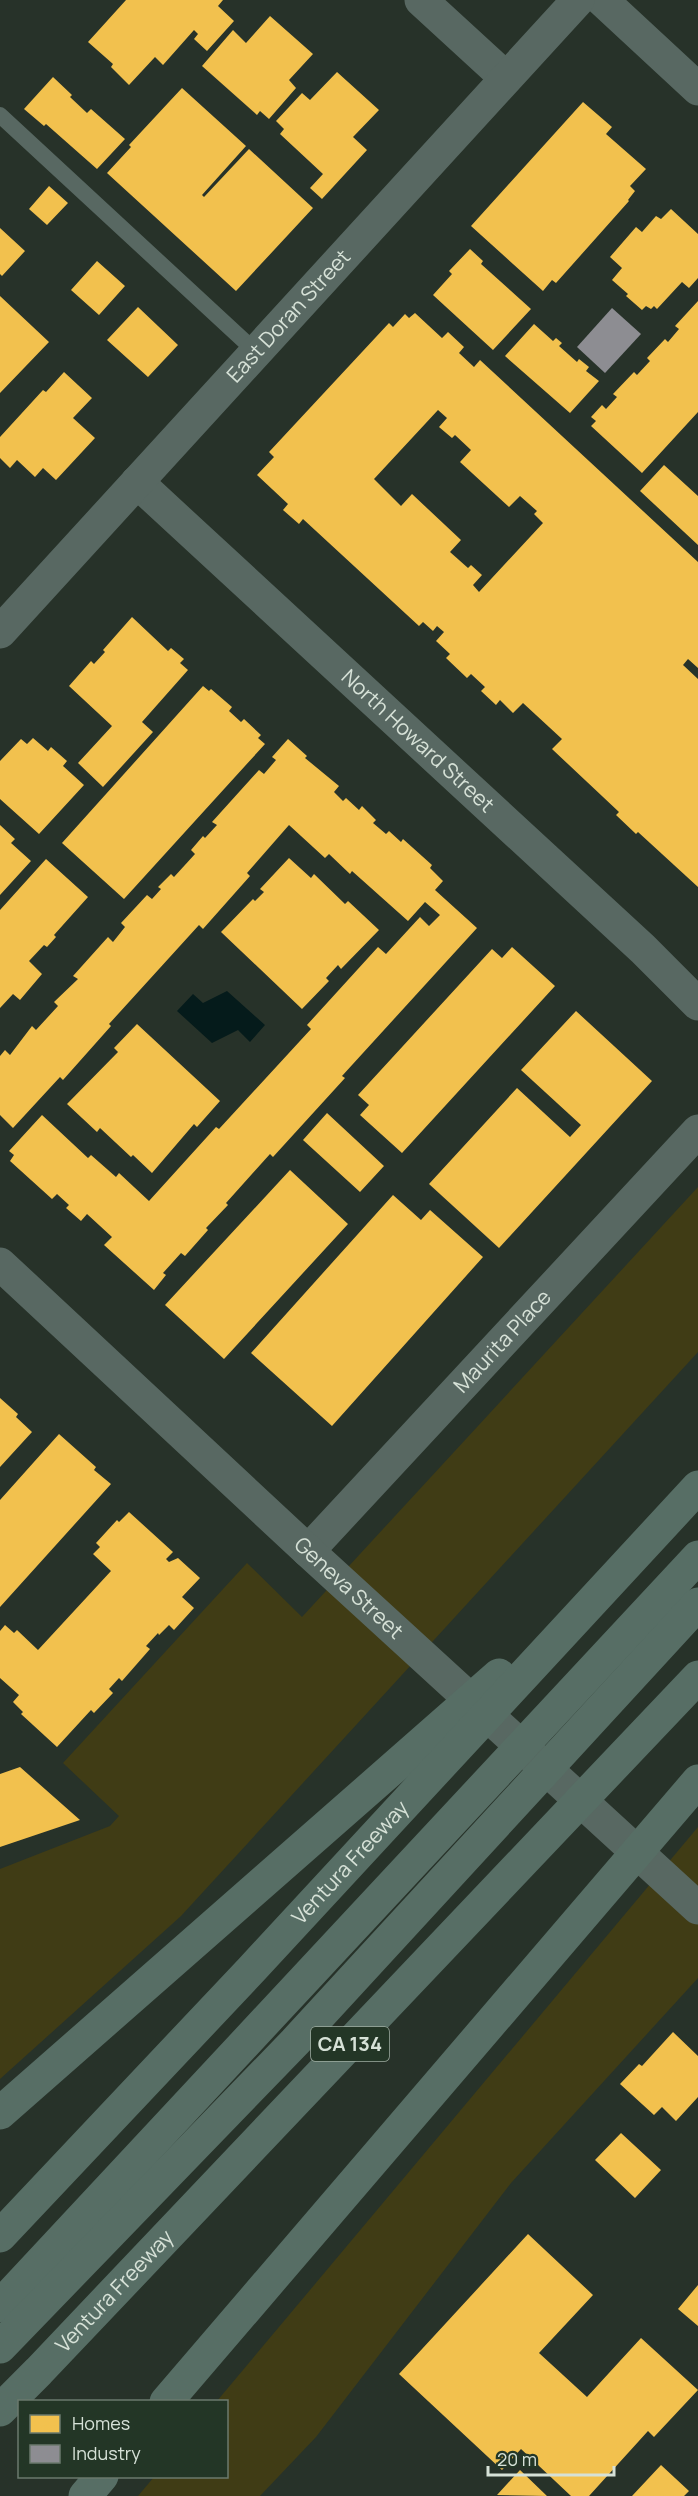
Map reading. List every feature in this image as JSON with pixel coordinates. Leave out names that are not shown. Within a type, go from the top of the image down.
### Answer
[{"type":"highway","name":"Ventura Freeway","points":[[0,2236],[252,1970],[698,1487]]},
{"type":"highway","points":[[0,2113],[638,1552]]},
{"type":"highway","points":[[0,2306],[698,1557]]},
{"type":"highway","points":[[0,2347],[295,2042],[698,1604]]},
{"type":"highway","name":"Ventura Freeway","points":[[0,2410],[698,1677]]},
{"type":"highway","points":[[168,2400],[698,1781]]},
{"type":"highway","points":[[85,2496],[100,2478]]},
{"type":"street","points":[[421,0],[506,78]]},
{"type":"street","name":"East Doran Street","points":[[4,618],[137,482],[578,0]]},
{"type":"street","points":[[602,0],[698,89]]},
{"type":"street","name":"North Howard Street","points":[[137,482],[647,953],[698,1004]]},
{"type":"street","name":"Maurita Place","points":[[308,1551],[698,1131]]},
{"type":"street","name":"Geneva Street","points":[[0,1264],[308,1551],[696,1906]]},
{"type":"lane","points":[[0,115],[256,352]]},
{"type":"shaded area","points":[[698,1187],[698,1352],[181,1916],[0,2079],[0,1869],[110,1826],[119,1816],[63,1763],[247,1563],[302,1617]]},
{"type":"shaded area","points":[[698,1827],[698,1978],[511,2183],[316,2437],[260,2496],[138,2496],[153,2478],[228,2478],[228,2400],[218,2400]]},
{"type":"water","points":[[227,991],[265,1025],[250,1042],[238,1030],[212,1043],[177,1011],[193,994],[203,1003]]},
{"type":"building: Homes","points":[[126,0],[223,0],[218,6],[234,21],[207,51],[194,39],[198,34],[194,30],[163,65],[155,57],[129,85],[111,67],[113,64],[88,42]]},
{"type":"building: Homes","points":[[270,16],[313,54],[289,80],[296,88],[269,119],[260,111],[257,115],[202,66],[233,30],[246,43]]},
{"type":"building: Homes","points":[[337,72],[379,110],[353,137],[367,150],[322,199],[310,188],[323,174],[280,134],[284,129],[276,121],[302,93],[310,100]]},
{"type":"building: Homes","points":[[53,77],[87,113],[91,109],[125,139],[97,169],[46,124],[44,126],[24,109]]},
{"type":"building: Homes","points":[[182,88],[246,146],[202,195],[204,197],[249,149],[313,208],[236,291],[107,173],[131,147],[129,145]]},
{"type":"building: Homes","points":[[583,102],[612,127],[606,134],[646,169],[630,186],[635,191],[629,201],[556,283],[552,280],[543,291],[471,226]]},
{"type":"building: Homes","points":[[49,186],[68,203],[47,225],[29,209]]},
{"type":"building: Homes","points":[[671,209],[698,234],[698,278],[689,288],[682,282],[657,309],[654,306],[651,309],[646,306],[642,310],[612,280],[622,268],[610,257],[636,227],[642,232],[656,216],[661,219]]},
{"type":"building: Homes","points":[[0,228],[25,251],[2,276],[0,274]]},
{"type":"building: Homes","points":[[470,249],[483,261],[481,264],[531,309],[493,350],[433,295],[452,274],[449,271]]},
{"type":"building: Homes","points":[[97,261],[125,286],[99,315],[71,290]]},
{"type":"building: Homes","points":[[0,296],[49,342],[0,393]]},
{"type":"building: Homes","points":[[698,301],[698,412],[642,473],[591,426],[596,421],[591,417],[602,405],[606,409],[617,397],[613,394],[634,372],[637,375],[650,361],[647,358],[665,339],[668,342],[679,329],[675,326]]},
{"type":"building: Homes","points":[[138,307],[178,345],[148,377],[107,340]]},
{"type":"building: Homes","points":[[415,313],[442,338],[448,332],[464,347],[459,353],[474,367],[480,360],[698,562],[698,668],[688,659],[683,665],[698,679],[698,887],[638,832],[636,834],[616,815],[619,812],[552,749],[562,739],[523,703],[513,713],[500,700],[496,705],[481,691],[485,687],[471,674],[467,678],[446,658],[450,654],[436,641],[444,632],[437,626],[433,631],[423,622],[419,626],[303,519],[299,524],[283,510],[288,504],[257,475],[274,457],[269,452],[389,323],[393,327],[405,314],[409,318]],"holes":[[[438,410],[447,418],[439,427],[452,438],[455,435],[471,450],[460,462],[509,507],[520,496],[537,511],[534,514],[543,523],[479,592],[473,585],[482,575],[471,565],[468,568],[450,552],[461,540],[412,494],[401,506],[374,479]]]},
{"type":"building: Homes","points":[[534,324],[553,341],[556,338],[562,343],[559,346],[577,362],[579,359],[589,367],[586,371],[599,381],[570,413],[505,356]]},
{"type":"building: Homes","points":[[64,372],[92,398],[73,418],[95,438],[56,480],[43,468],[35,477],[17,460],[10,468],[0,458],[0,437],[43,390],[46,392]]},
{"type":"building: Homes","points":[[664,465],[698,496],[698,545],[640,491]]},
{"type":"building: Homes","points":[[132,617],[168,651],[171,648],[184,659],[180,663],[188,670],[142,722],[153,732],[103,787],[78,763],[112,726],[69,686],[91,661],[94,664],[105,652],[103,650]]},
{"type":"building: Homes","points":[[203,686],[209,691],[211,689],[232,707],[229,711],[241,722],[244,719],[261,735],[258,738],[265,744],[124,899],[62,843]]},
{"type":"building: Homes","points":[[33,738],[48,751],[51,747],[67,761],[63,766],[84,785],[39,834],[0,799],[0,761],[21,739],[27,744]]},
{"type":"building: Homes","points":[[288,739],[307,756],[305,758],[339,786],[334,792],[343,801],[346,798],[359,810],[362,806],[376,820],[373,823],[386,834],[389,831],[401,842],[403,839],[432,865],[430,868],[443,881],[435,890],[477,928],[342,1076],[345,1078],[273,1157],[270,1154],[226,1203],[228,1205],[206,1228],[208,1230],[185,1256],[181,1253],[163,1273],[166,1275],[154,1290],[104,1245],[112,1237],[87,1214],[81,1221],[66,1208],[69,1205],[57,1194],[52,1199],[10,1161],[14,1155],[9,1151],[42,1115],[88,1158],[91,1155],[116,1177],[119,1173],[149,1201],[216,1127],[219,1129],[311,1029],[307,1025],[378,947],[386,954],[420,917],[429,926],[440,915],[425,902],[408,921],[352,871],[350,874],[329,854],[325,858],[289,825],[247,873],[250,876],[203,929],[199,925],[109,1024],[111,1026],[63,1080],[60,1077],[13,1128],[0,1115],[0,1056],[5,1050],[10,1055],[32,1026],[36,1030],[58,1006],[54,1002],[78,979],[73,976],[108,937],[113,942],[125,927],[121,923],[147,895],[152,899],[161,889],[158,887],[171,874],[174,877],[195,854],[191,850],[217,825],[212,822],[259,770],[264,774],[276,760],[272,757]]},
{"type":"building: Homes","points":[[0,825],[15,839],[11,843],[31,861],[0,895]]},
{"type":"building: Homes","points":[[289,858],[311,878],[314,874],[345,904],[348,901],[379,930],[341,969],[338,965],[326,978],[329,981],[302,1009],[221,932],[253,899],[255,901],[264,892],[260,889]]},
{"type":"building: Homes","points":[[46,859],[88,897],[54,935],[56,937],[47,947],[44,945],[29,961],[42,974],[20,1000],[13,994],[0,1008],[0,910]]},
{"type":"building: Homes","points":[[512,947],[555,986],[402,1153],[360,1115],[369,1105],[358,1095],[492,949],[502,958]]},
{"type":"building: Homes","points":[[576,1011],[652,1081],[499,1248],[429,1184],[517,1088],[570,1137],[581,1125],[521,1070]]},
{"type":"building: Homes","points":[[137,1024],[220,1101],[197,1127],[194,1124],[152,1173],[100,1128],[97,1132],[67,1104],[118,1052],[114,1048]]},
{"type":"building: Homes","points":[[327,1113],[384,1166],[360,1192],[303,1140]]},
{"type":"building: Homes","points":[[290,1170],[348,1224],[224,1359],[165,1305]]},
{"type":"building: Homes","points":[[393,1195],[421,1220],[430,1210],[483,1257],[332,1426],[251,1353]]},
{"type":"building: Homes","points":[[0,1398],[18,1414],[16,1417],[32,1432],[0,1467]]},
{"type":"building: Homes","points":[[59,1434],[96,1467],[94,1470],[111,1484],[0,1607],[0,1500]]},
{"type":"building: Homes","points":[[129,1512],[173,1552],[166,1559],[169,1562],[178,1558],[200,1578],[182,1597],[194,1608],[174,1630],[169,1625],[159,1635],[158,1633],[146,1646],[150,1649],[122,1681],[119,1678],[109,1689],[113,1693],[94,1713],[91,1710],[57,1747],[21,1714],[23,1712],[13,1702],[19,1695],[0,1678],[0,1631],[5,1625],[14,1633],[17,1630],[38,1650],[111,1571],[93,1554],[100,1547],[96,1543],[117,1520],[119,1522]]},
{"type":"building: Homes","points":[[20,1767],[80,1820],[0,1847],[0,1774]]},
{"type":"building: Homes","points":[[673,2032],[698,2056],[698,2097],[676,2121],[662,2107],[654,2115],[620,2084],[639,2064],[642,2066]]},
{"type":"building: Homes","points":[[621,2133],[661,2170],[635,2198],[595,2160]]},
{"type":"building: Homes","points":[[528,2234],[593,2295],[539,2353],[587,2397],[641,2338],[698,2390],[654,2437],[648,2431],[589,2496],[571,2496],[521,2449],[502,2470],[399,2374]]},
{"type":"building: Homes","points":[[698,2285],[698,2326],[678,2309]]},
{"type":"building: Homes","points":[[661,2465],[689,2491],[684,2496],[632,2496]]},
{"type":"building: Homes","points":[[520,2470],[547,2496],[497,2495]]},
{"type":"building: Industry","points":[[612,308],[641,334],[605,373],[577,347]]}]
